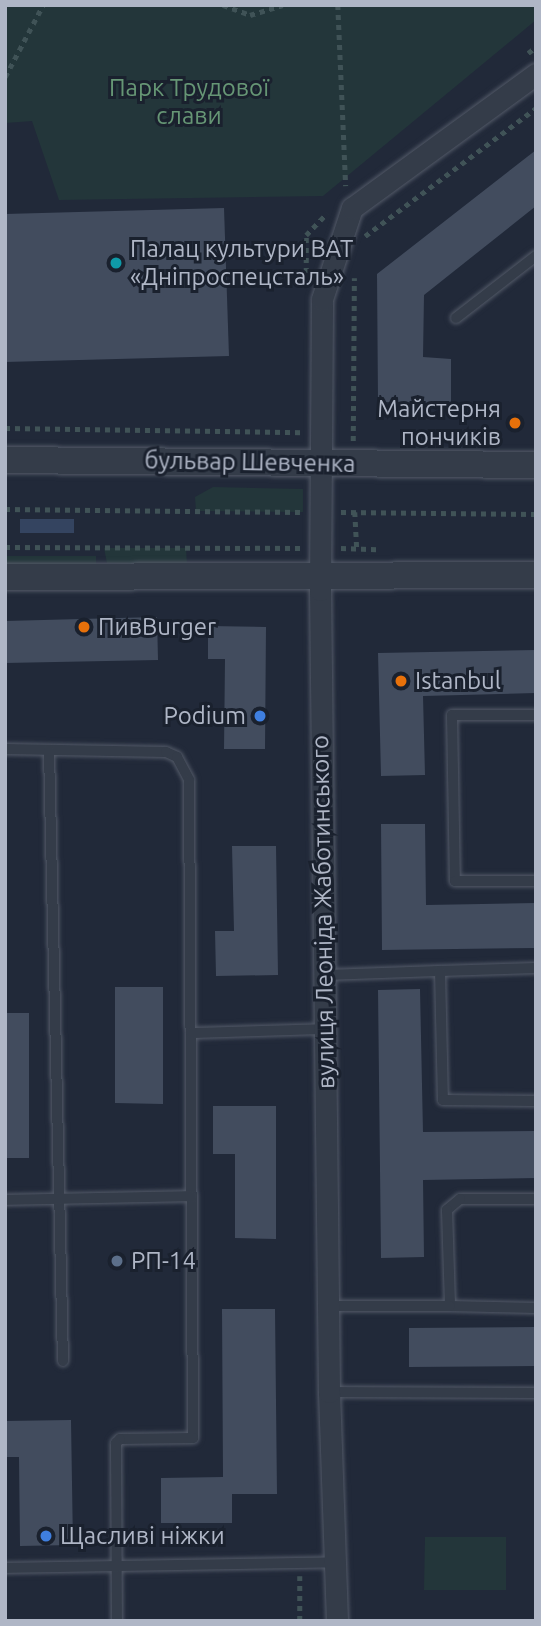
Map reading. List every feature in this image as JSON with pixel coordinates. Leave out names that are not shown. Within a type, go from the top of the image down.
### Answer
[{"type":"street","name":"вулиця Леоніда Жаботинського","points":[[337,1621],[329,1392],[324,975],[320,575],[322,299],[352,208],[536,74]]},
{"type":"street","name":"бульвар Шевченка","points":[[5,460],[536,465]]},
{"type":"street","points":[[5,577],[536,575]]},
{"type":"lane","points":[[456,317],[536,256]]},
{"type":"lane","points":[[536,715],[452,715],[455,881],[536,881]]},
{"type":"lane","points":[[5,749],[166,752],[177,757],[187,772],[193,1438],[120,1439],[116,1443],[117,1621]]},
{"type":"lane","points":[[49,750],[62,1199],[63,1361]]},
{"type":"lane","points":[[324,975],[536,968]]},
{"type":"lane","points":[[440,971],[443,1100],[536,1101]]},
{"type":"lane","points":[[191,1033],[325,1029]]},
{"type":"lane","points":[[5,1200],[192,1196]]},
{"type":"lane","points":[[450,1306],[447,1210],[453,1203],[536,1199]]},
{"type":"lane","points":[[328,1306],[536,1308]]},
{"type":"lane","points":[[329,1392],[536,1393]]},
{"type":"lane","points":[[5,1568],[336,1562]]},
{"type":"path","points":[[5,77],[43,5]]},
{"type":"path","points":[[223,5],[250,15],[283,5]]},
{"type":"path","points":[[338,5],[346,193],[357,185]]},
{"type":"path","points":[[525,55],[536,47]]},
{"type":"path","points":[[361,246],[365,237],[536,108]]},
{"type":"path","points":[[306,288],[306,236],[330,210]]},
{"type":"path","points":[[353,441],[351,295],[356,269]]},
{"type":"path","points":[[5,428],[306,432],[306,419]]},
{"type":"path","points":[[5,509],[536,514]]},
{"type":"path","points":[[355,512],[357,549]]},
{"type":"path","points":[[5,547],[385,549]]},
{"type":"path","points":[[300,1562],[300,1621]]},
{"type":"green space","name":"Парк Трудової слави","points":[[5,5],[536,5],[536,20],[323,196],[59,200],[32,121],[5,123]]},
{"type":"green space","points":[[213,487],[303,489],[303,512],[196,511],[195,497]]},
{"type":"green space","points":[[104,548],[186,548],[187,565],[107,563]]},
{"type":"green space","points":[[6,556],[96,556],[96,564],[6,564]]},
{"type":"green space","points":[[425,1537],[506,1537],[506,1590],[424,1590]]},
{"type":"water","points":[[20,519],[74,519],[74,533],[20,533]]},
{"type":"building","points":[[536,150],[536,206],[424,295],[423,357],[451,359],[451,403],[378,402],[377,274]]},
{"type":"building","name":"Палац культури ВАТ «Дніпроспецсталь»","points":[[224,208],[229,356],[5,362],[5,214]]},
{"type":"building","points":[[157,617],[158,660],[5,663],[5,621]]},
{"type":"building","points":[[208,626],[266,627],[265,749],[224,749],[225,659],[208,659]]},
{"type":"building","points":[[536,650],[536,693],[423,696],[425,775],[381,776],[378,653]]},
{"type":"building","points":[[381,824],[425,824],[426,905],[536,903],[536,948],[382,950]]},
{"type":"building","points":[[232,846],[276,846],[278,975],[216,976],[215,931],[234,931]]},
{"type":"building","points":[[115,987],[163,987],[163,1104],[115,1103]]},
{"type":"building","points":[[420,989],[423,1132],[536,1131],[536,1178],[423,1180],[424,1257],[381,1258],[378,990]]},
{"type":"building","points":[[5,1013],[29,1013],[29,1158],[5,1158]]},
{"type":"building","points":[[213,1106],[276,1106],[276,1239],[235,1238],[235,1154],[213,1154]]},
{"type":"building","points":[[222,1309],[275,1309],[277,1494],[232,1494],[232,1523],[161,1523],[161,1478],[223,1477]]},
{"type":"building","points":[[536,1327],[536,1366],[409,1367],[409,1328]]},
{"type":"building","points":[[71,1420],[73,1545],[20,1546],[19,1457],[5,1457],[5,1421]]},
{"type":"place","name":"Палац культури ВАТ «Дніпроспецсталь»","points":[[116,263]]},
{"type":"place","name":"Майстерня пончиків","points":[[515,423]]},
{"type":"place","name":"ПивBurger","points":[[84,627]]},
{"type":"place","name":"Istanbul","points":[[401,681]]},
{"type":"place","name":"Podium","points":[[260,716]]},
{"type":"place","name":"РП-14","points":[[117,1261]]},
{"type":"place","name":"Щасливі ніжки","points":[[46,1536]]}]
